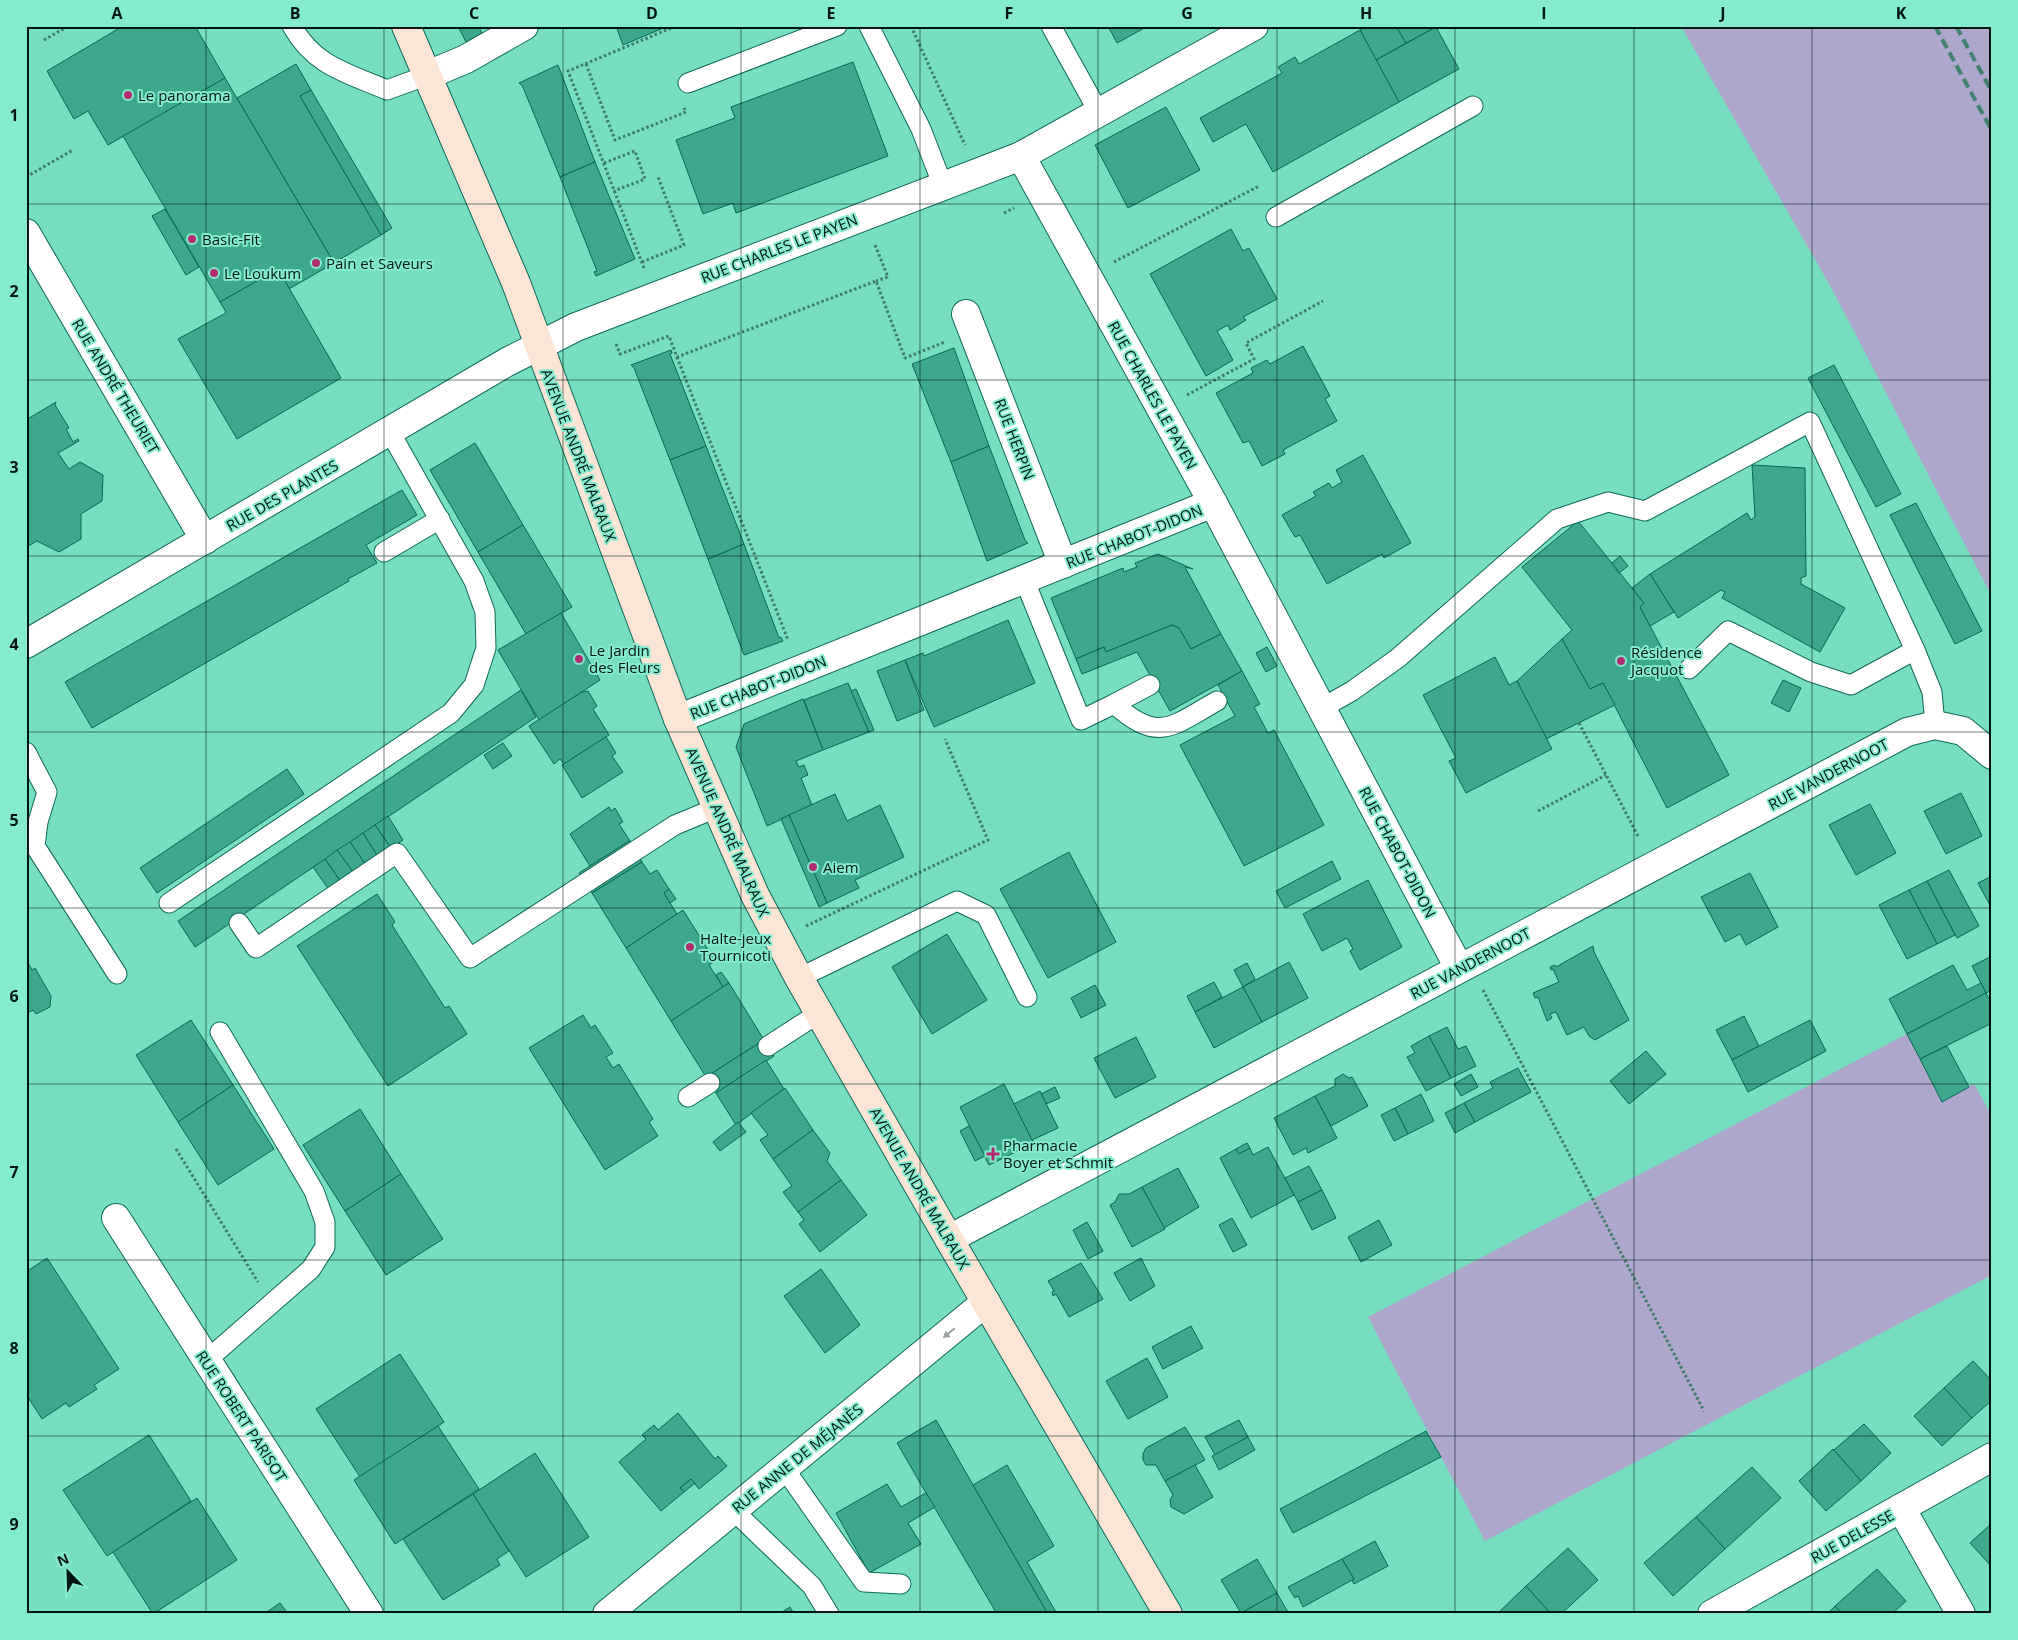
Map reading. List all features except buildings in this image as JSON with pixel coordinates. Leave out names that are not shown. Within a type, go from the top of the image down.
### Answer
[{"type":"main road","name":"AVENUE ANDRÉ MALRAUX","points":[[406,26],[516,283],[678,719],[755,895],[799,978],[1168,1614]]},
{"type":"street","points":[[428,75],[466,59],[524,26]]},
{"type":"street","name":"RUE CHARLES LE PAYEN","points":[[538,346],[596,318],[1021,156],[1098,111],[1254,26]]},
{"type":"street","name":"RUE CHARLES LE PAYEN","points":[[1021,156],[1213,504]]},
{"type":"street","name":"RUE ANDRÉ THEURIET","points":[[26,233],[205,540]]},
{"type":"street","name":"RUE HERPIN","points":[[969,322],[1063,564]]},
{"type":"street","name":"RUE DES PLANTES","points":[[26,644],[538,346]]},
{"type":"street","name":"RUE CHABOT-DIDON","points":[[678,719],[1213,504],[1322,708],[1464,965]]},
{"type":"street","name":"RUE VANDERNOOT","points":[[949,1239],[1464,965],[1908,732],[1935,725],[1964,731],[1992,755]]},
{"type":"street","name":"RUE ROBERT PARISOT","points":[[116,1218],[369,1614]]},
{"type":"street","name":"RUE ANNE DE MÉJANÈS","points":[[607,1614],[986,1302]]},
{"type":"street","name":"RUE DELESSE","points":[[1712,1614],[1992,1457]]},
{"type":"street","points":[[1902,1508],[1961,1614]]},
{"type":"lane","points":[[292,26],[302,45],[326,64],[387,90],[428,75]]},
{"type":"lane","points":[[688,83],[838,26]]},
{"type":"lane","points":[[869,26],[921,129],[943,186]]},
{"type":"lane","points":[[1051,26],[1098,111]]},
{"type":"lane","points":[[1276,217],[1473,106]]},
{"type":"lane","points":[[1322,708],[1352,691],[1398,658],[1557,519],[1608,502],[1644,511],[1810,422],[1915,650],[1932,692],[1935,725]]},
{"type":"lane","points":[[169,903],[451,713],[474,685],[486,648],[485,612],[474,580],[390,432]]},
{"type":"lane","points":[[384,552],[440,519]]},
{"type":"lane","points":[[1024,579],[1081,720],[1150,685]]},
{"type":"lane","points":[[1689,669],[1728,630],[1811,672],[1851,684],[1915,650]]},
{"type":"lane","points":[[1114,704],[1133,721],[1159,729],[1175,724],[1218,701]]},
{"type":"lane","points":[[26,752],[47,792],[38,822],[35,846],[117,974]]},
{"type":"lane","points":[[239,923],[256,948],[397,853],[470,958],[675,825],[716,808]]},
{"type":"lane","points":[[799,978],[956,901],[986,915],[1027,997]]},
{"type":"lane","points":[[768,1046],[820,1013]]},
{"type":"lane","points":[[207,1360],[311,1269],[325,1247],[325,1222],[314,1191],[220,1032]]},
{"type":"lane","points":[[688,1096],[710,1083]]},
{"type":"lane","points":[[784,1468],[864,1582],[901,1584]]},
{"type":"lane","points":[[733,1510],[812,1586],[829,1614]]},
{"type":"path","points":[[44,40],[68,26]]},
{"type":"path","points":[[655,295],[568,71],[676,26]]},
{"type":"path","points":[[911,26],[979,172]]},
{"type":"path","points":[[586,64],[615,140],[686,112],[682,104]]},
{"type":"path","points":[[26,177],[73,150]]},
{"type":"path","points":[[604,163],[635,152],[645,179],[614,191]]},
{"type":"path","points":[[642,262],[684,245],[658,177]]},
{"type":"path","points":[[1087,277],[1259,186]]},
{"type":"path","points":[[677,357],[888,277],[864,216]]},
{"type":"path","points":[[876,281],[905,358],[969,322]]},
{"type":"path","points":[[1161,410],[1254,359],[1246,344],[1323,300]]},
{"type":"path","points":[[615,340],[620,354],[669,336],[800,670]]},
{"type":"path","points":[[1579,723],[1653,866]]},
{"type":"path","points":[[778,939],[988,840],[946,739]]},
{"type":"path","points":[[1538,811],[1606,775]]},
{"type":"path","points":[[1464,965],[1704,1411]]},
{"type":"path","points":[[176,1149],[271,1304]]},
{"type":"shaded area","points":[[1681,26],[1992,26],[1992,597],[1832,289]]},
{"type":"shaded area","points":[[1907,1034],[1942,1101],[1974,1084],[1992,1116],[1992,1275],[1485,1541],[1368,1317]]},
{"type":"railway","points":[[1935,26],[1992,131]]},
{"type":"railway","points":[[1956,26],[1992,92]]},
{"type":"place","name":"Le panorama","points":[[128,95]]},
{"type":"place","name":"Basic-Fit","points":[[192,239]]},
{"type":"place","name":"Pain et Saveurs","points":[[316,263]]},
{"type":"place","name":"Le Loukum","points":[[214,273]]},
{"type":"place","name":"Le Jardin des Fleurs","points":[[579,659]]},
{"type":"place","name":"Résidence Jacquot","points":[[1621,661]]},
{"type":"place","name":"Aiem","points":[[813,867]]},
{"type":"place","name":"Halte-jeux Tournicoti","points":[[690,947]]},
{"type":"place","name":"Pharmacie Boyer et Schmit","points":[[993,1154]]}]
